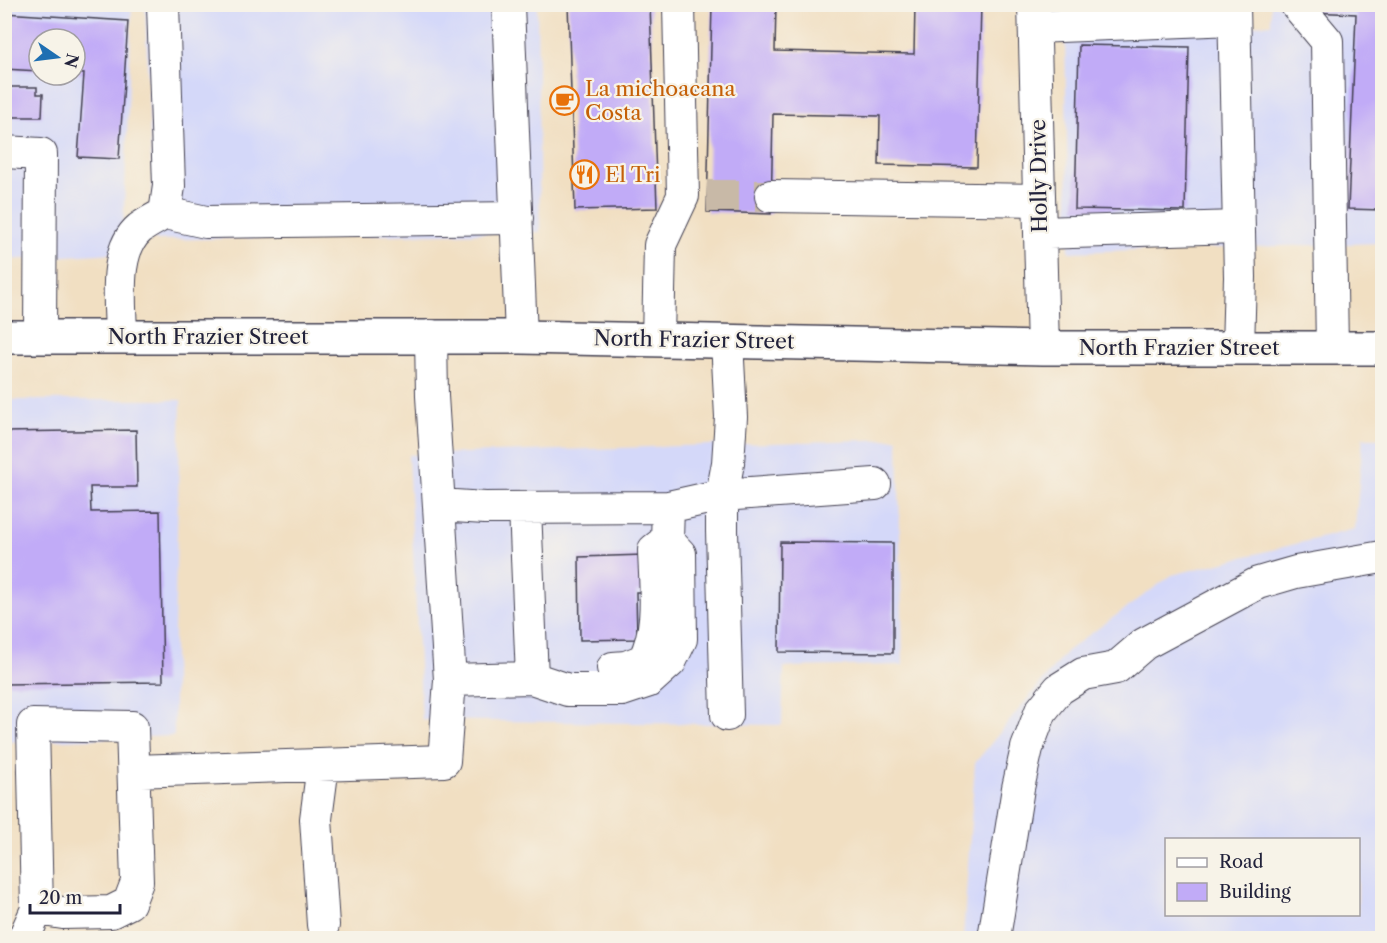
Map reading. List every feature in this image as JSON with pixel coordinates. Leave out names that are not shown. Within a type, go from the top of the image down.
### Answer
[{"type":"main road","name":"North Frazier Street","points":[[4,337],[431,336],[1043,348],[1383,348]]},
{"type":"street","points":[[163,4],[168,186],[165,213]]},
{"type":"street","points":[[508,4],[521,337]]},
{"type":"street","points":[[658,340],[660,245],[695,196],[679,4]]},
{"type":"street","points":[[1296,4],[1327,41],[1332,348]]},
{"type":"street","points":[[1035,16],[1234,12],[1237,227],[1240,277],[1238,348]]},
{"type":"street","name":"Holly Drive","points":[[1035,16],[1043,348]]},
{"type":"street","points":[[4,152],[41,154],[40,337]]},
{"type":"street","points":[[771,196],[1039,200]]},
{"type":"street","points":[[121,337],[120,270],[127,247],[139,229],[165,213],[206,222],[517,218]]},
{"type":"street","points":[[1040,232],[1237,227]]},
{"type":"street","points":[[134,771],[444,762],[450,680],[432,396],[431,336]]},
{"type":"street","points":[[727,341],[731,417],[728,463],[722,495],[727,715]]},
{"type":"street","points":[[440,505],[525,508],[668,507],[722,495],[875,484]]},
{"type":"street","points":[[450,680],[532,678],[568,690],[622,690],[649,681],[670,662],[681,639],[680,554],[667,540],[668,507]]},
{"type":"street","points":[[525,508],[532,678]]},
{"type":"street","points":[[994,939],[1018,788],[1027,748],[1041,711],[1059,689],[1083,674],[1116,668],[1144,644],[1258,583],[1296,572],[1383,557]]},
{"type":"street","points":[[24,939],[37,909],[33,725],[132,727],[137,882],[129,903],[111,912],[63,913],[37,909]]},
{"type":"street","points":[[322,765],[316,819],[323,926]]},
{"type":"shaded area","points":[[5,5],[132,5],[123,236],[114,253],[5,260]]},
{"type":"shaded area","points":[[145,5],[537,5],[540,232],[154,240]]},
{"type":"shaded area","points":[[1271,5],[1382,5],[1382,243],[1069,252],[1065,35],[1271,24]]},
{"type":"shaded area","points":[[4,400],[181,400],[174,632],[174,736],[5,742]]},
{"type":"shaded area","points":[[1363,438],[1382,438],[1382,938],[963,938],[975,763],[1067,651],[1172,575],[1355,529]]},
{"type":"shaded area","points":[[898,439],[903,665],[784,667],[782,725],[422,720],[408,455]]},
{"type":"building","points":[[568,4],[650,4],[657,208],[575,210]]},
{"type":"building","points":[[712,4],[776,4],[775,51],[914,54],[915,4],[981,4],[977,167],[879,165],[880,116],[773,114],[771,214],[707,212]]},
{"type":"building","points":[[1311,4],[1382,4],[1382,210],[1348,209],[1356,14],[1311,12]]},
{"type":"building","points":[[4,13],[128,21],[119,159],[78,157],[83,87],[87,87],[87,27],[27,27],[27,70],[4,69]]},
{"type":"building","points":[[1079,45],[1189,47],[1185,211],[1075,209]]},
{"type":"building","points":[[4,87],[37,87],[37,94],[43,94],[42,117],[4,117]]},
{"type":"building","points":[[136,430],[137,487],[90,487],[91,512],[160,511],[163,682],[4,684],[4,432]]},
{"type":"building","points":[[780,542],[893,543],[893,653],[779,652]]},
{"type":"building","points":[[644,555],[644,592],[636,592],[637,639],[580,640],[579,557]]},
{"type":"tunnel","points":[[707,196],[771,196]]},
{"type":"place","name":"La michoacana Costa","points":[[564,101]]},
{"type":"place","name":"El Tri","points":[[584,175]]}]
